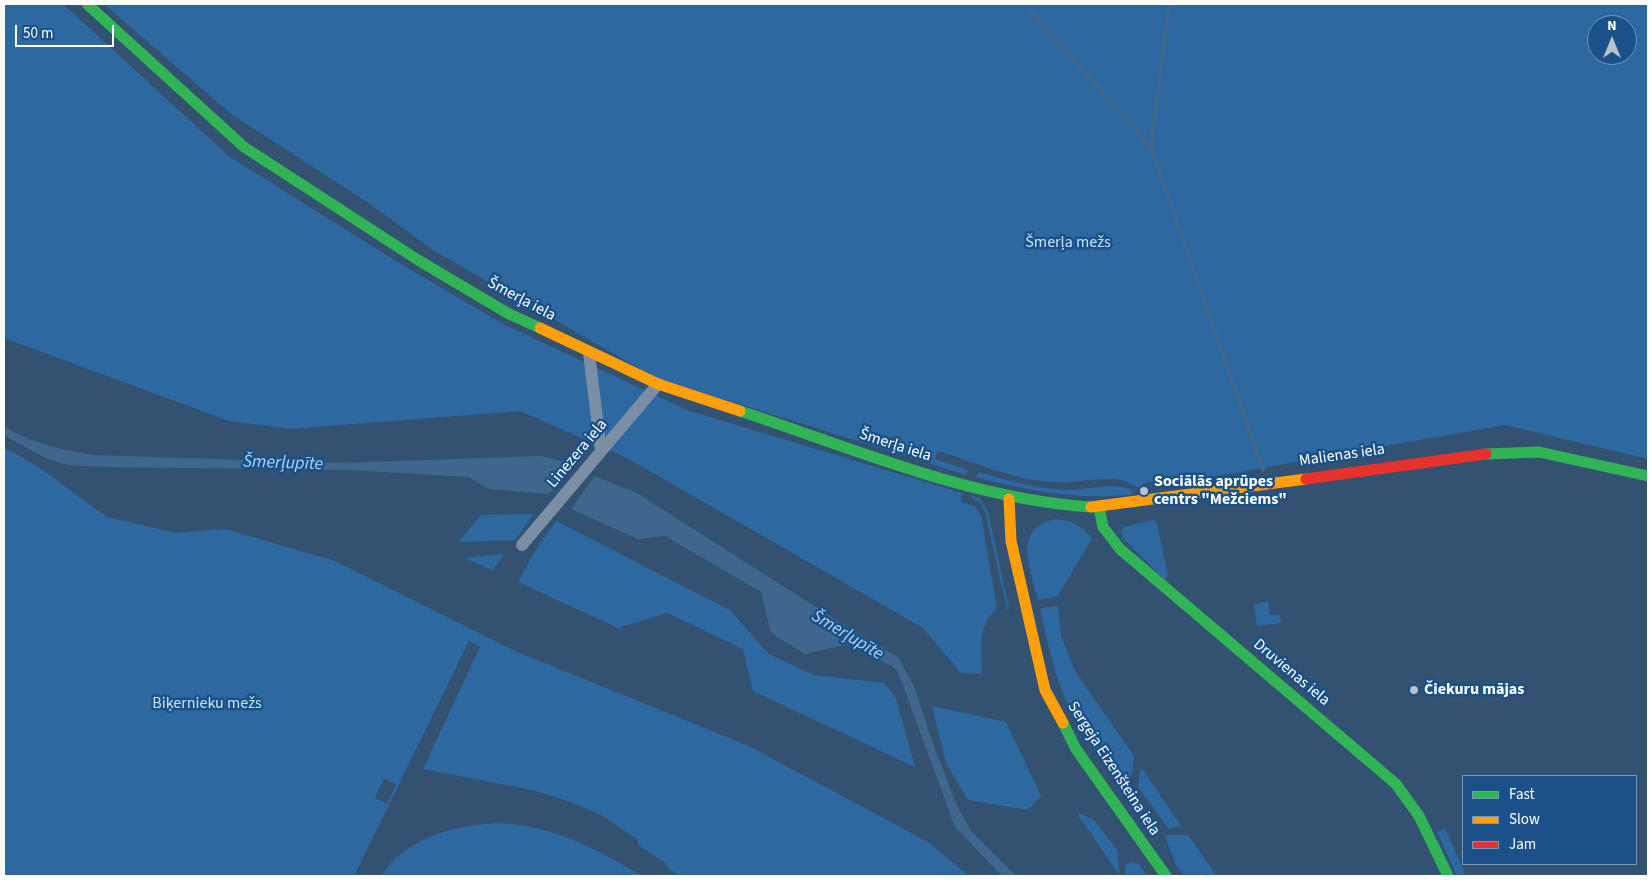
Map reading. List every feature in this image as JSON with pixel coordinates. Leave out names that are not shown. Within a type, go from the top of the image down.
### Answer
[{"type":"street","name":"Šmerļa iela","points":[[87,4],[244,147],[418,260],[509,314],[658,384],[968,488],[1009,499]]},
{"type":"street","points":[[589,353],[601,451]]},
{"type":"street","name":"Linezera iela","points":[[522,545],[658,384]]},
{"type":"street","name":"Malienas iela","points":[[1009,499],[1053,505],[1099,508],[1498,452],[1539,452],[1648,476]]},
{"type":"street","name":"Sergeja Eizenšteina iela","points":[[1009,499],[1011,541],[1045,690],[1076,748],[1166,876]]},
{"type":"street","name":"Druvienas iela","points":[[1099,508],[1103,527],[1120,549],[1396,784],[1412,802],[1420,816],[1448,876]]},
{"type":"green space","points":[[4,4],[63,4],[230,157],[404,266],[505,325],[687,410],[962,493],[961,502],[975,506],[981,516],[997,608],[990,615],[983,631],[981,647],[982,674],[961,673],[923,628],[627,458],[520,411],[290,429],[229,421],[4,338]]},
{"type":"green space","name":"Šmerļa mežs","points":[[104,4],[1648,4],[1648,459],[1505,425],[1194,480],[1195,484],[1164,485],[1163,480],[1143,483],[1144,488],[1115,479],[1074,482],[1035,480],[1007,474],[938,451],[935,459],[968,470],[966,475],[656,378],[433,250],[367,202],[231,114]]},
{"type":"green space","name":"Biķernieku mežs","points":[[4,447],[40,468],[107,517],[176,533],[225,529],[335,561],[515,651],[749,746],[928,842],[969,876],[680,876],[669,869],[664,862],[638,845],[638,840],[601,815],[568,801],[532,790],[423,769],[480,647],[469,641],[354,876],[4,876]],"holes":[[[384,779],[396,784],[387,804],[375,798]]]},
{"type":"green space","points":[[978,472],[1045,488],[1076,490],[1116,486],[1132,490],[1133,494],[1093,496],[1054,493],[1015,487],[976,477]]},
{"type":"green space","points":[[971,495],[979,498],[988,511],[1009,609],[1007,609],[985,511],[978,501],[971,498]]},
{"type":"green space","points":[[534,514],[515,540],[458,542],[481,515]]},
{"type":"green space","points":[[1058,519],[1077,525],[1092,538],[1058,596],[1038,600],[1027,550],[1029,540],[1034,530],[1043,523]]},
{"type":"green space","points":[[1153,520],[1157,524],[1168,575],[1165,580],[1123,538],[1121,531],[1124,527]]},
{"type":"green space","points":[[556,521],[730,610],[769,654],[814,675],[884,683],[896,698],[915,767],[753,691],[743,649],[667,613],[618,628],[518,582],[538,546]]},
{"type":"green space","points":[[504,554],[493,570],[464,558]]},
{"type":"green space","points":[[1268,602],[1270,615],[1280,615],[1281,623],[1257,626],[1254,604]]},
{"type":"green space","points":[[1058,606],[1061,635],[1075,671],[1134,756],[1130,786],[1090,744],[1071,713],[1064,696],[1048,644],[1040,608]]},
{"type":"green space","points":[[932,706],[1006,722],[1041,796],[1028,810],[968,800],[946,763]]},
{"type":"green space","points":[[1141,767],[1182,827],[1168,828],[1138,787]]},
{"type":"green space","points":[[1079,813],[1094,820],[1117,850],[1120,876],[1078,815]]},
{"type":"green space","points":[[496,823],[537,828],[556,833],[590,847],[643,876],[381,876],[403,852],[431,836],[463,827]]},
{"type":"green space","points":[[1445,828],[1466,876],[1457,876],[1437,832]]},
{"type":"green space","points":[[1188,835],[1217,876],[1184,876],[1176,865],[1165,836]]},
{"type":"green space","points":[[1132,862],[1139,864],[1147,876],[1125,876],[1125,865]]},
{"type":"water","name":"Šmerļupīte","points":[[4,426],[36,442],[92,455],[337,463],[541,456],[575,464],[549,494],[489,489],[468,477],[349,470],[67,465],[43,457],[4,435]]},
{"type":"water","name":"Šmerļupīte","points":[[595,476],[637,493],[844,625],[898,657],[914,686],[934,747],[958,808],[972,832],[1016,876],[1002,876],[955,827],[898,672],[893,667],[849,644],[805,654],[771,633],[761,592],[665,536],[638,539],[571,509]]},
{"type":"waterway","points":[[1169,4],[1151,147],[1263,470]]},
{"type":"waterway","points":[[1031,12],[1151,147]]},
{"type":"traffic: fast","points":[[87,4],[244,147],[418,260],[509,314],[540,328]]},
{"type":"traffic: fast","points":[[740,411],[870,456],[957,483],[1001,494],[1091,507]]},
{"type":"traffic: fast","points":[[1486,454],[1539,452],[1648,476]]},
{"type":"traffic: fast","points":[[1099,508],[1103,527],[1120,549],[1396,784],[1419,816],[1448,876]]},
{"type":"traffic: fast","points":[[1063,723],[1076,749],[1166,876]]},
{"type":"traffic: slow","points":[[540,328],[658,384],[740,411]]},
{"type":"traffic: slow","points":[[1091,507],[1306,479]]},
{"type":"traffic: slow","points":[[1009,499],[1011,541],[1045,690],[1063,723]]},
{"type":"traffic: jam","points":[[1306,479],[1486,454]]},
{"type":"place","name":"Sociālās aprūpes centrs \"Mežciems\"","points":[[1144,491]]},
{"type":"place","name":"Čiekuru mājas","points":[[1414,690]]}]
